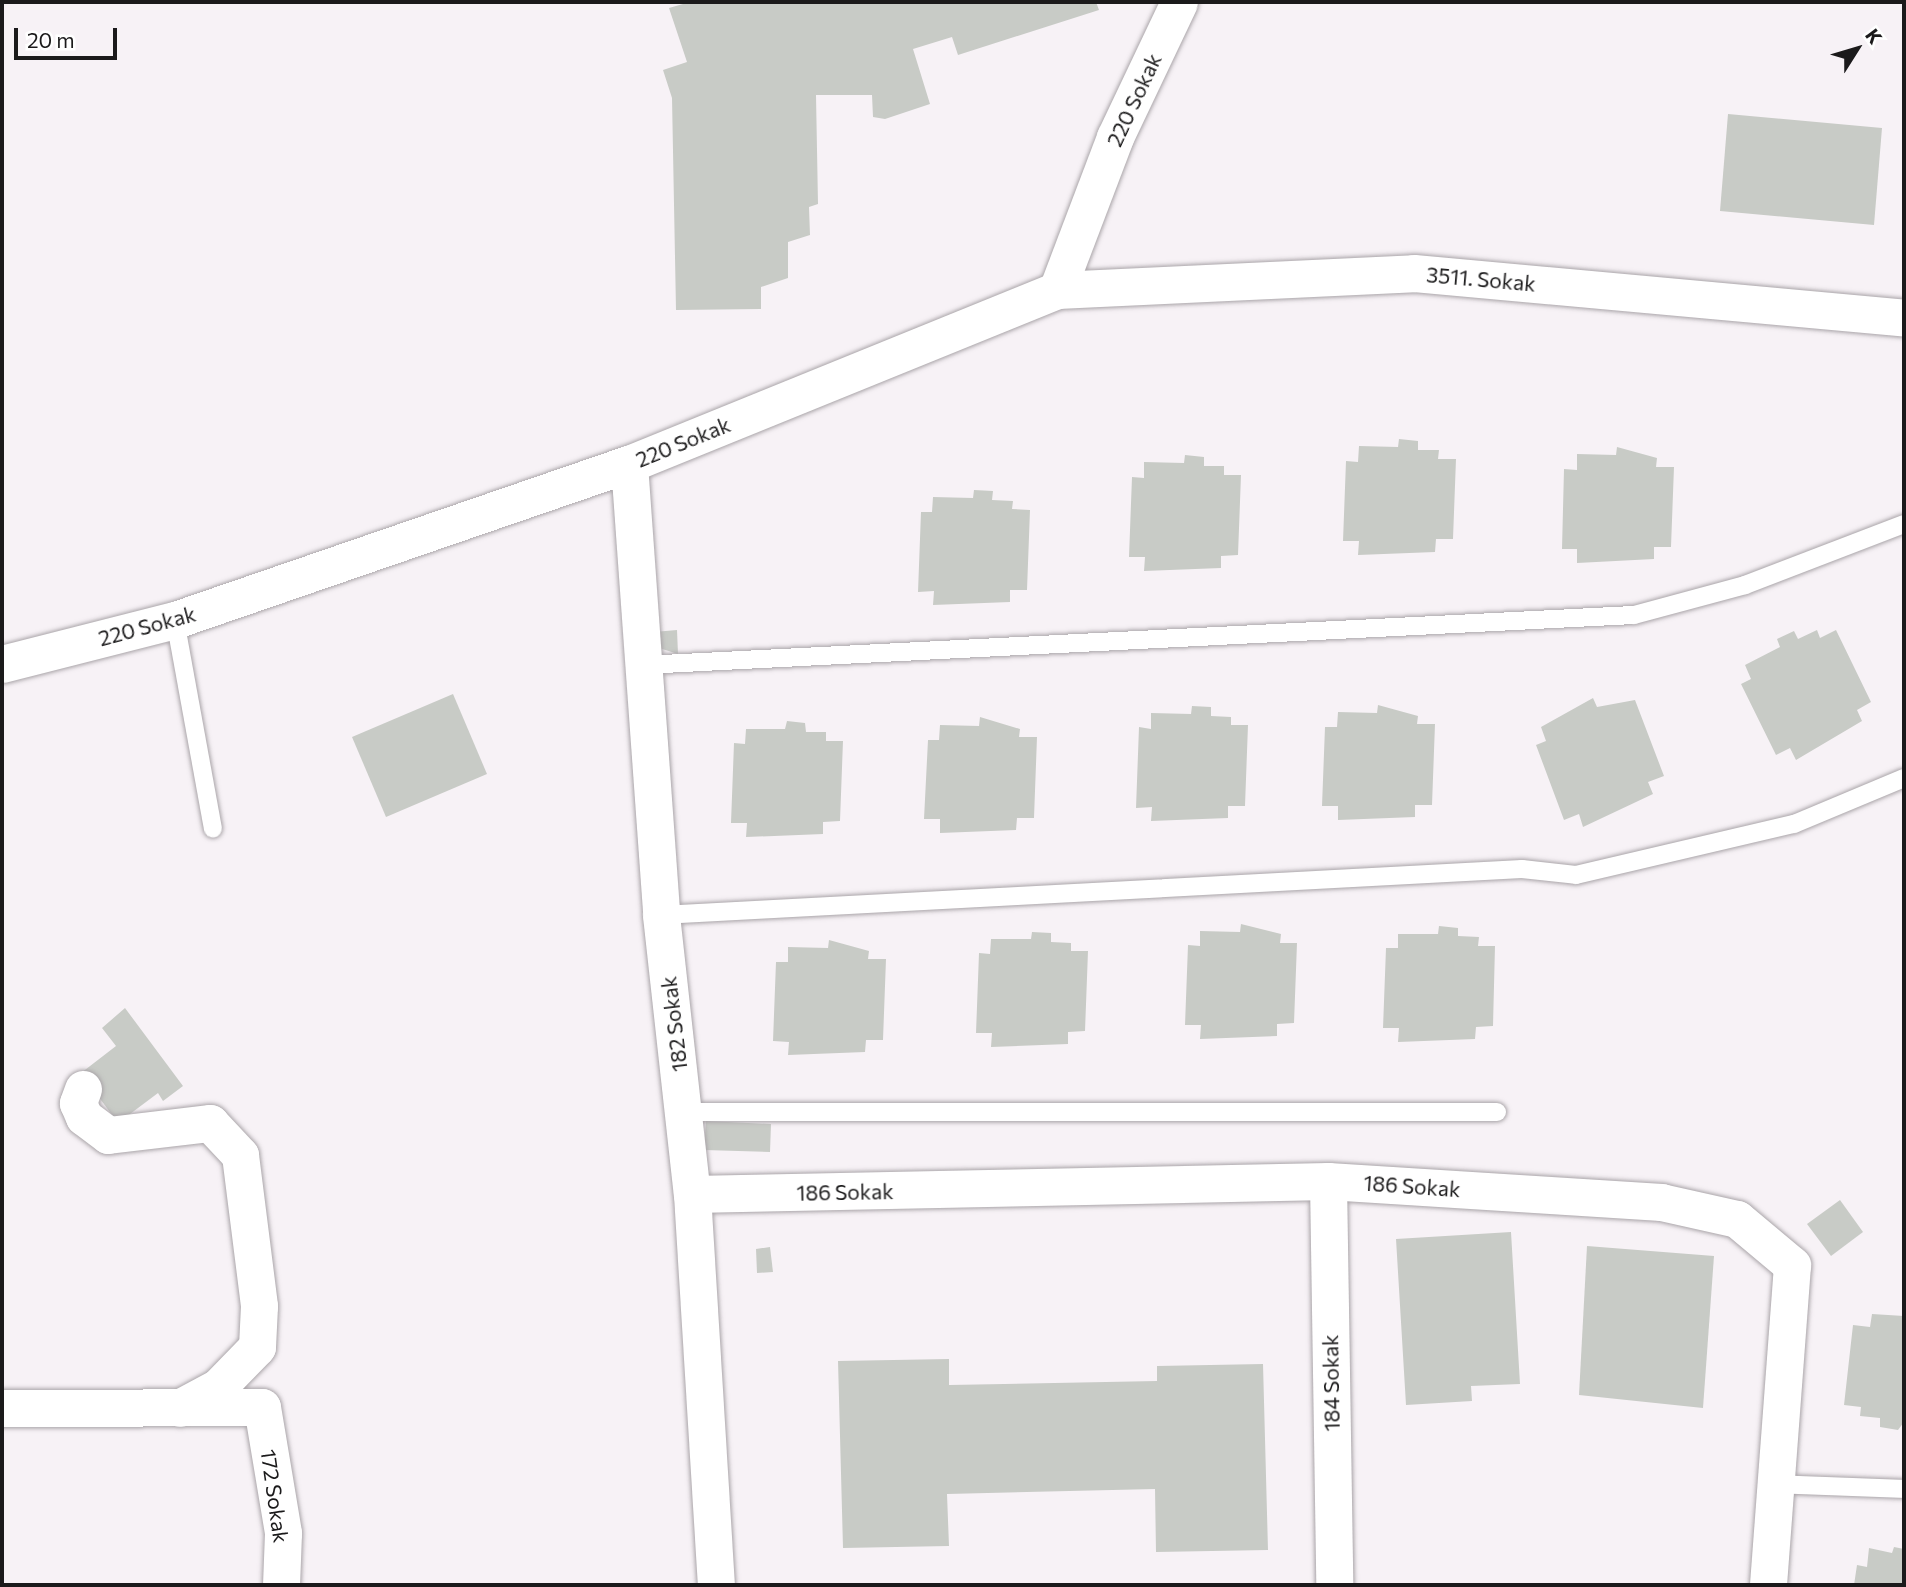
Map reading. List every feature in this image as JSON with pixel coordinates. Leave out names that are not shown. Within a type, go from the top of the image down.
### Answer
[{"type":"street","name":"220 Sokak","points":[[2,664],[175,620],[629,464],[1057,290],[1115,137],[1179,2]]},
{"type":"street","name":"3511. Sokak","points":[[1057,290],[1414,273],[1904,318]]},
{"type":"street","name":"182 Sokak","points":[[629,464],[661,915],[692,1194],[716,1585]]},
{"type":"street","points":[[2,1408],[179,1408],[218,1387],[257,1347],[259,1306],[240,1155],[210,1123],[108,1135],[84,1116],[78,1102],[83,1089]]},
{"type":"street","name":"186 Sokak","points":[[692,1194],[1328,1181],[1661,1202],[1737,1219],[1792,1265],[1768,1585]]},
{"type":"street","name":"184 Sokak","points":[[1328,1181],[1334,1585]]},
{"type":"street","name":"172 Sokak","points":[[179,1408],[262,1407],[283,1534],[281,1585]]},
{"type":"lane","points":[[643,665],[1634,615],[1745,585],[1904,524]]},
{"type":"lane","points":[[175,620],[213,829]]},
{"type":"lane","points":[[661,915],[1522,869],[1576,875],[1794,824],[1904,778]]},
{"type":"lane","points":[[684,1112],[1497,1112]]},
{"type":"lane","points":[[1774,1484],[1904,1489]]},
{"type":"building","points":[[690,2],[1096,2],[1099,10],[958,55],[952,37],[913,49],[930,104],[885,119],[873,117],[872,95],[816,95],[818,204],[809,207],[810,235],[788,242],[788,278],[761,287],[761,309],[676,310],[672,98],[663,70],[687,62],[669,8]]},
{"type":"building","points":[[1728,114],[1882,128],[1874,225],[1720,211]]},
{"type":"building","points":[[1399,439],[1418,441],[1418,450],[1439,450],[1438,459],[1456,459],[1453,539],[1436,539],[1435,552],[1358,555],[1359,541],[1343,541],[1346,461],[1358,462],[1359,446],[1398,447]]},
{"type":"building","points":[[1617,447],[1657,458],[1656,467],[1674,467],[1671,547],[1654,547],[1654,559],[1577,563],[1577,549],[1562,549],[1564,469],[1577,470],[1577,454],[1616,455]]},
{"type":"building","points":[[1185,455],[1204,457],[1204,466],[1224,466],[1224,475],[1241,475],[1238,555],[1221,556],[1221,568],[1144,571],[1145,557],[1129,557],[1132,477],[1144,478],[1144,462],[1184,463]]},
{"type":"building","points":[[974,490],[993,491],[992,500],[1013,501],[1012,509],[1030,510],[1027,590],[1010,590],[1010,602],[933,605],[934,591],[918,592],[921,512],[932,512],[933,497],[973,498]]},
{"type":"building","points":[[677,630],[678,654],[656,647],[654,632]]},
{"type":"building","points":[[1817,630],[1820,638],[1836,630],[1871,702],[1857,710],[1862,721],[1796,760],[1790,748],[1776,755],[1741,684],[1751,679],[1745,665],[1780,647],[1777,639],[1794,631],[1798,639]]},
{"type":"building","points":[[453,694],[487,774],[386,817],[352,737]]},
{"type":"building","points":[[1593,698],[1597,707],[1635,700],[1664,776],[1648,782],[1653,794],[1583,827],[1579,814],[1564,820],[1536,745],[1546,741],[1541,727]]},
{"type":"building","points":[[1378,705],[1418,716],[1417,724],[1435,724],[1432,805],[1415,805],[1415,817],[1338,820],[1338,806],[1322,806],[1325,727],[1337,727],[1338,712],[1377,713]]},
{"type":"building","points":[[1192,706],[1211,707],[1211,716],[1231,717],[1231,725],[1248,725],[1245,806],[1228,806],[1228,818],[1151,821],[1152,807],[1136,808],[1139,727],[1151,729],[1151,713],[1191,714]]},
{"type":"building","points":[[980,717],[1020,729],[1019,737],[1037,737],[1034,818],[1017,818],[1016,830],[940,833],[940,819],[924,819],[928,740],[939,740],[940,725],[979,726]]},
{"type":"building","points":[[787,721],[805,723],[806,732],[826,732],[826,741],[843,741],[840,821],[823,822],[823,834],[746,837],[747,823],[731,823],[734,743],[745,744],[746,729],[785,729]]},
{"type":"building","points":[[1241,924],[1281,934],[1280,943],[1297,943],[1294,1023],[1277,1024],[1277,1036],[1200,1039],[1201,1025],[1185,1025],[1188,945],[1200,946],[1200,931],[1240,932]]},
{"type":"building","points":[[1439,926],[1458,928],[1458,936],[1479,937],[1478,946],[1495,946],[1493,1026],[1476,1027],[1475,1039],[1398,1042],[1399,1028],[1383,1028],[1386,948],[1398,948],[1398,934],[1438,934]]},
{"type":"building","points":[[1032,932],[1051,933],[1051,942],[1071,943],[1071,951],[1088,951],[1085,1031],[1068,1032],[1068,1044],[991,1047],[992,1033],[976,1033],[979,953],[990,954],[991,939],[1031,939]]},
{"type":"building","points":[[829,940],[869,951],[868,959],[886,959],[883,1040],[866,1040],[865,1052],[788,1055],[789,1042],[773,1041],[776,962],[788,962],[788,947],[828,948]]},
{"type":"building","points":[[125,1008],[183,1086],[163,1101],[158,1093],[118,1123],[81,1073],[116,1046],[102,1028]]},
{"type":"building","points":[[706,1121],[771,1124],[770,1152],[704,1150]]},
{"type":"building","points":[[1840,1200],[1863,1232],[1831,1256],[1807,1224]]},
{"type":"building","points":[[1511,1232],[1520,1384],[1471,1386],[1472,1401],[1406,1405],[1396,1239]]},
{"type":"building","points":[[1587,1246],[1714,1256],[1703,1408],[1579,1395]]},
{"type":"building","points":[[770,1247],[773,1272],[757,1273],[756,1249]]},
{"type":"building","points":[[1872,1314],[1904,1316],[1904,1422],[1898,1430],[1880,1427],[1880,1418],[1860,1416],[1861,1407],[1844,1405],[1853,1325],[1870,1327]]},
{"type":"building","points":[[949,1359],[949,1385],[1157,1381],[1157,1366],[1263,1364],[1268,1550],[1156,1552],[1155,1489],[947,1494],[949,1546],[843,1548],[838,1361]]},
{"type":"building","points":[[1894,1547],[1904,1549],[1904,1585],[1854,1585],[1857,1565],[1867,1567],[1869,1548],[1892,1553]]}]
